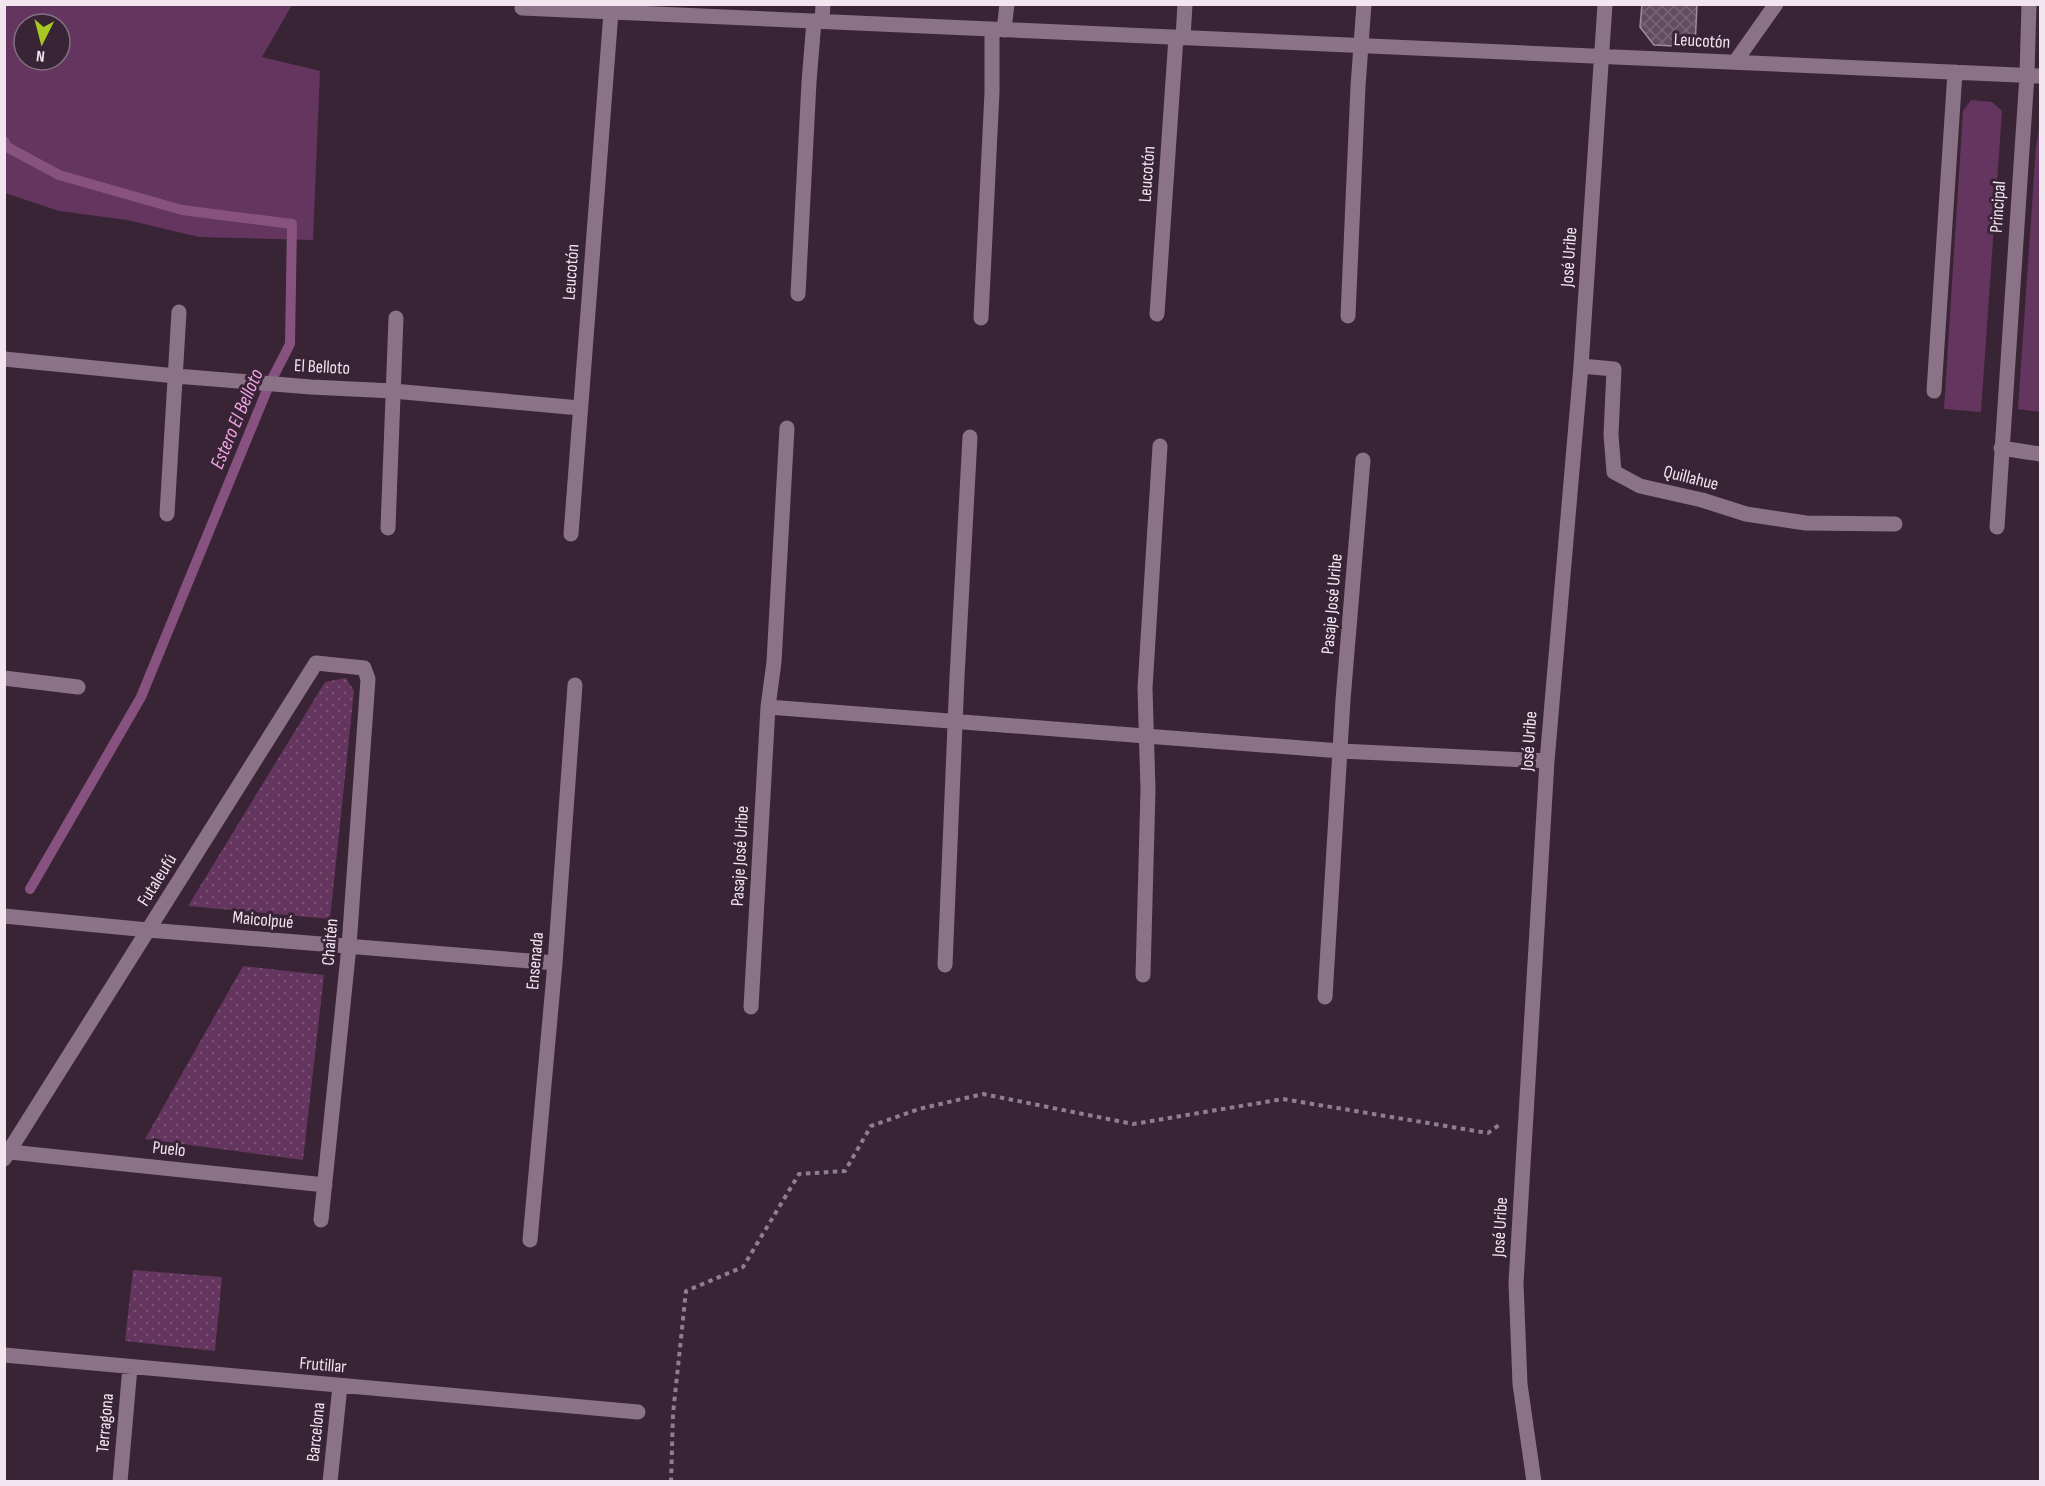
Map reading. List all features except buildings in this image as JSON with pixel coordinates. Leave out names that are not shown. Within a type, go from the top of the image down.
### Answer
[{"type":"street","points":[[798,294],[809,82],[818,21],[823,4]]},
{"type":"street","points":[[981,318],[992,92],[998,29],[1007,4]]},
{"type":"street","name":"Leucotón","points":[[1157,314],[1179,38],[1185,4]]},
{"type":"street","points":[[1348,316],[1364,4]]},
{"type":"street","name":"José Uribe","points":[[1534,1482],[1520,1384],[1516,1283],[1547,761],[1581,366],[1605,4]]},
{"type":"street","points":[[1735,62],[1776,4]]},
{"type":"street","name":"Principal","points":[[1997,527],[2001,448],[2034,76],[2029,4]]},
{"type":"street","name":"Leucotón","points":[[522,8],[2034,76]]},
{"type":"street","name":"Leucotón","points":[[571,534],[610,12]]},
{"type":"street","points":[[1934,391],[1955,72]]},
{"type":"street","points":[[167,514],[179,312]]},
{"type":"street","points":[[388,528],[396,318]]},
{"type":"street","name":"El Belloto","points":[[4,359],[176,376],[393,391],[580,408]]},
{"type":"street","name":"Quillahue","points":[[1581,366],[1614,369],[1611,435],[1614,472],[1640,486],[1702,500],[1746,514],[1806,523],[1895,524]]},
{"type":"street","name":"Pasaje José Uribe","points":[[751,1007],[787,428]]},
{"type":"street","points":[[945,964],[970,437]]},
{"type":"street","points":[[1143,975],[1148,790],[1145,688],[1160,446]]},
{"type":"street","points":[[2001,448],[2040,454]]},
{"type":"street","name":"Pasaje José Uribe","points":[[1325,997],[1343,700],[1364,460]]},
{"type":"street","name":"Futaleufú","points":[[7,1156],[315,663],[364,668]]},
{"type":"street","name":"Chaitén","points":[[321,1220],[350,946],[368,679],[364,668]]},
{"type":"street","points":[[4,678],[78,687]]},
{"type":"street","name":"Ensenada","points":[[530,1240],[555,963],[575,685]]},
{"type":"street","points":[[768,707],[1341,751],[1547,761]]},
{"type":"street","name":"Maicolpué","points":[[4,916],[555,963]]},
{"type":"street","name":"Puelo","points":[[7,1156],[325,1185]]},
{"type":"street","name":"Frutillar","points":[[4,1355],[638,1412]]},
{"type":"street","name":"Terragona","points":[[120,1482],[130,1367]]},
{"type":"street","name":"Barcelona","points":[[330,1482],[340,1386]]},
{"type":"path","points":[[671,1482],[673,1414],[686,1291],[743,1267],[799,1174],[845,1171],[871,1126],[919,1109],[983,1094],[1133,1124],[1283,1100],[1488,1133],[1527,1106]]},
{"type":"shaded area","points":[[5,4],[292,5],[262,57],[320,71],[313,240],[199,237],[127,220],[59,211],[5,193]]},
{"type":"shaded area","points":[[1971,100],[1992,102],[2002,111],[1981,412],[1944,409],[1963,111]]},
{"type":"shaded area","points":[[2040,121],[2040,412],[2018,409],[2036,147]]},
{"type":"shaded area","points":[[346,678],[354,691],[330,919],[188,906],[325,682]]},
{"type":"shaded area","points":[[243,966],[324,975],[303,1160],[145,1139]]},
{"type":"shaded area","points":[[133,1270],[222,1277],[215,1351],[125,1341]]},
{"type":"waterway","name":"Estero El Belloto","points":[[4,141],[7,147],[59,175],[182,210],[292,224],[290,344],[269,385],[141,697],[30,889]]}]
